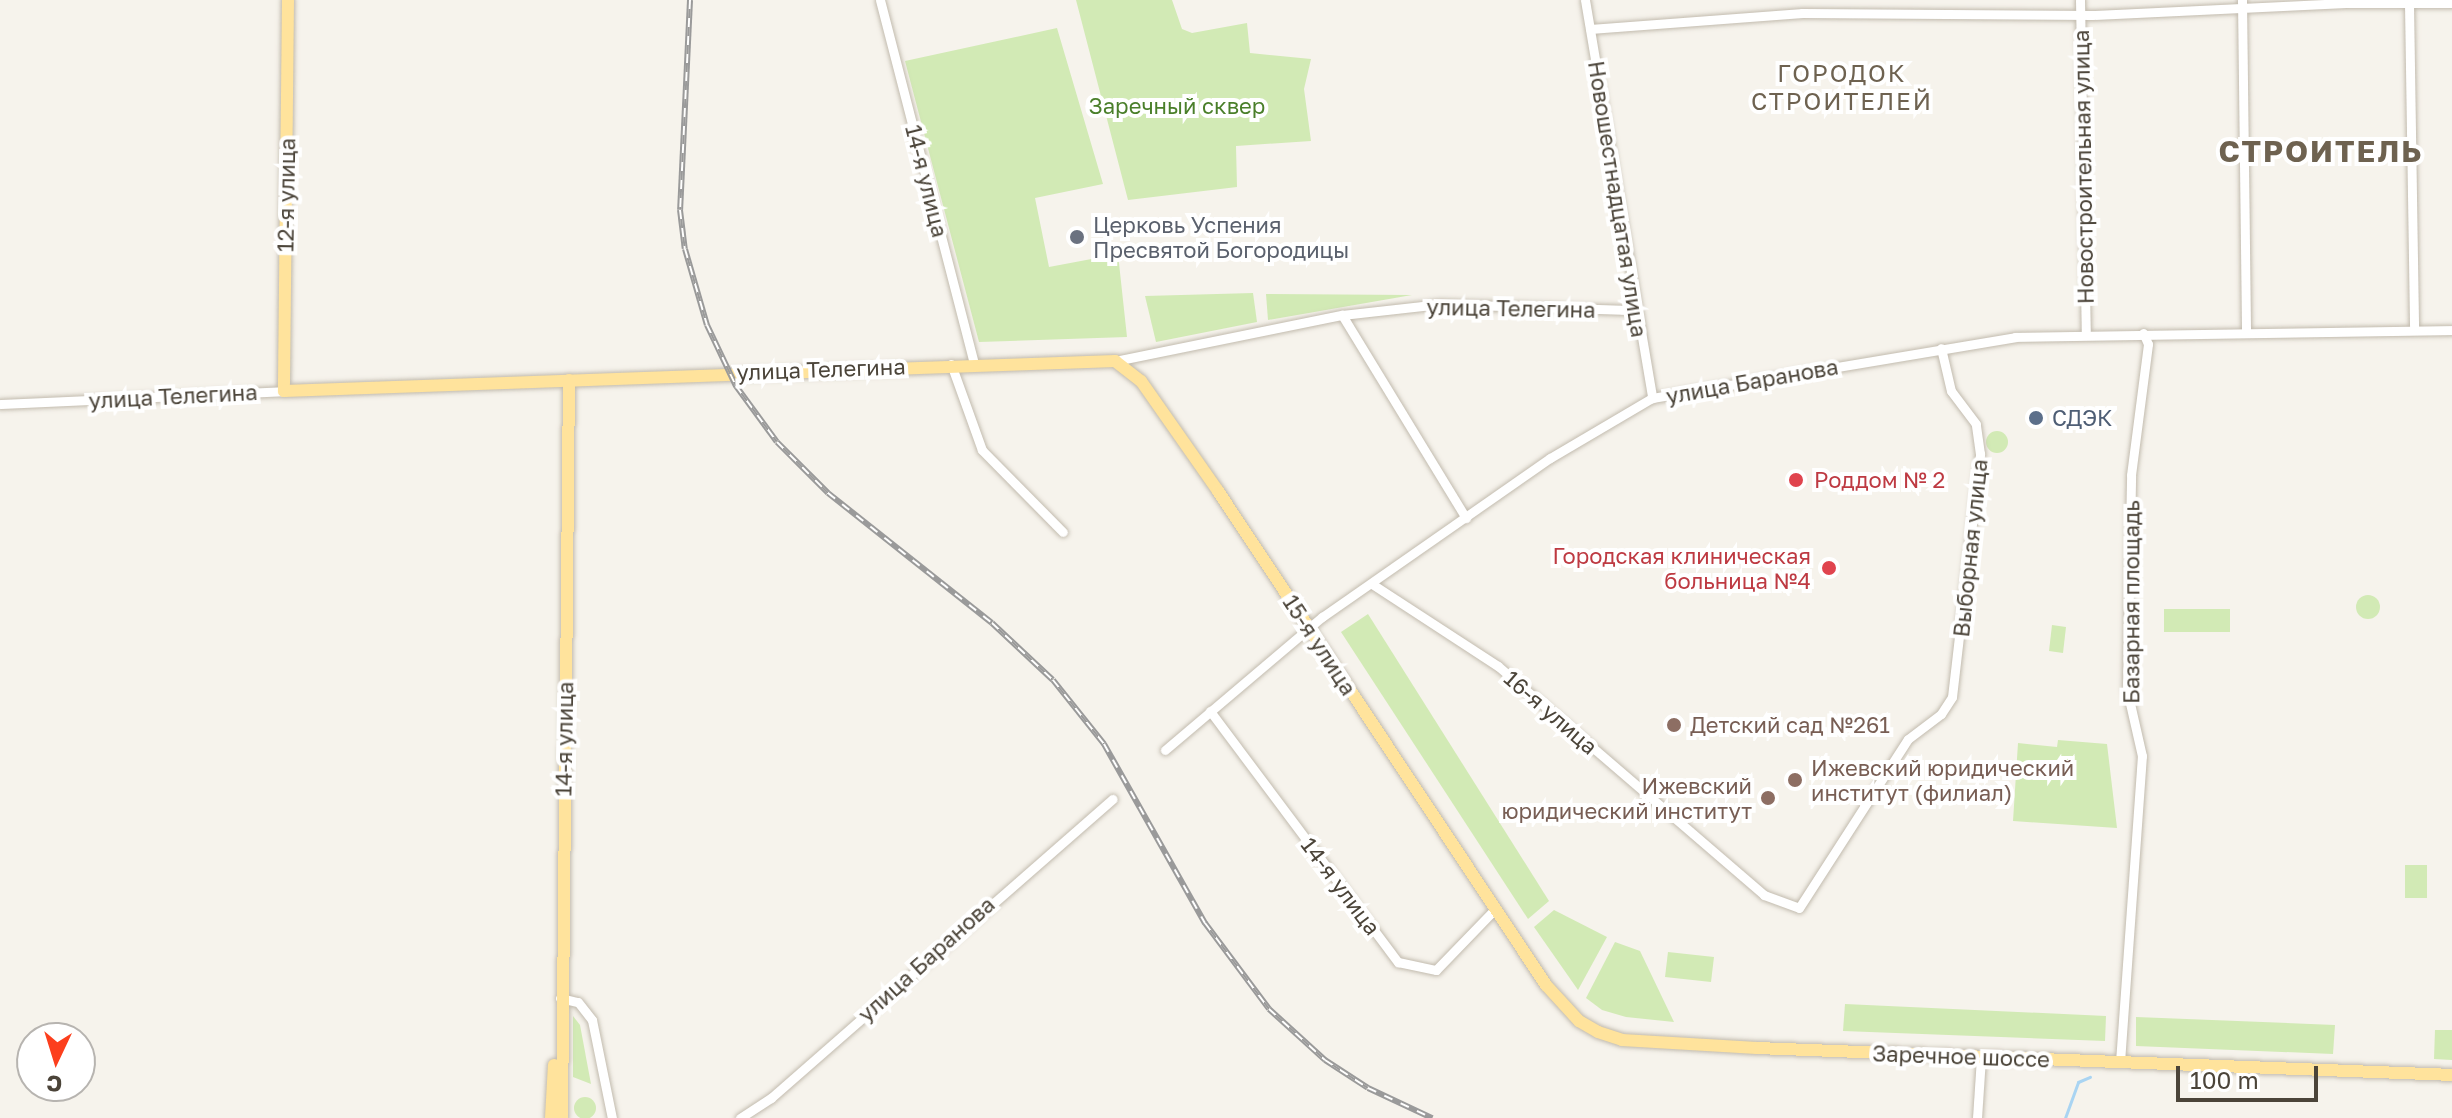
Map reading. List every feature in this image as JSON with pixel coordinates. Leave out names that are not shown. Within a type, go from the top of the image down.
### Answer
[{"type":"main road","name":"12-я улица","points":[[284,391],[288,0]]},
{"type":"main road","name":"улица Телегина","points":[[284,391],[974,363],[1115,361]]},
{"type":"main road","name":"15-я улица","points":[[1115,361],[1141,381],[1515,939]]},
{"type":"main road","name":"14-я улица","points":[[557,1099],[569,380]]},
{"type":"main road","name":"Заречное шоссе","points":[[1515,939],[1579,1021],[1622,1040],[1981,1058],[2452,1075]]},
{"type":"main road","points":[[551,1118],[557,1099]]},
{"type":"main road","points":[[557,1099],[562,1118]]},
{"type":"street","name":"14-я улица","points":[[880,0],[974,363]]},
{"type":"street","name":"Новошестнадцатая улица","points":[[1585,0],[1652,398]]},
{"type":"street","name":"Новостроительная улица","points":[[2080,0],[2086,335]]},
{"type":"street","points":[[1590,29],[1802,13],[2079,15],[2242,5],[2452,3]]},
{"type":"street","points":[[2409,4],[2414,330]]},
{"type":"street","points":[[2242,5],[2246,332]]},
{"type":"street","name":"улица Телегина","points":[[1115,361],[1342,315],[1440,304],[1636,310]]},
{"type":"street","points":[[1342,315],[1466,518]]},
{"type":"street","name":"улица Баранова","points":[[1165,750],[1308,627],[1623,410],[1652,398],[1941,348],[2086,335],[2452,330]]},
{"type":"street","name":"Базарная площадь","points":[[2120,1062],[2142,756],[2127,690],[2131,475],[2148,344],[2143,333]]},
{"type":"street","name":"Выборная улица","points":[[1872,795],[1908,739],[1941,714],[1952,697],[1980,454],[1976,424],[1951,391],[1941,348]]},
{"type":"street","points":[[951,364],[982,450],[1063,532]]},
{"type":"street","name":"улица Телегина","points":[[0,404],[284,391]]},
{"type":"street","name":"16-я улица","points":[[1372,584],[1498,666],[1764,895],[1799,908],[1872,795]]},
{"type":"street","name":"14-я улица","points":[[1210,711],[1398,962],[1436,970],[1494,910]]},
{"type":"street","name":"улица Баранова","points":[[740,1118],[771,1098],[1112,799]]},
{"type":"street","points":[[560,1004],[584,1006],[592,1020],[612,1118]]},
{"type":"street","points":[[1977,1118],[1981,1058]]},
{"type":"green space","name":"Заречный сквер","points":[[1076,0],[1172,0],[1182,29],[1192,33],[1247,23],[1250,53],[1311,59],[1304,89],[1311,141],[1236,146],[1237,187],[1128,200]]},
{"type":"green space","points":[[1057,28],[1103,184],[1035,198],[1049,267],[1118,254],[1127,337],[979,342],[905,61]]},
{"type":"green space","points":[[1253,293],[1257,322],[1156,342],[1145,296]]},
{"type":"green space","points":[[1266,294],[1412,295],[1268,320]]},
{"type":"green space","points":[[1993,431],[2001,431],[2008,442],[2001,453],[1993,453],[1986,446],[1986,438]]},
{"type":"green space","points":[[2368,595],[2377,598],[2380,607],[2377,616],[2368,619],[2359,616],[2356,607],[2359,598]]},
{"type":"green space","points":[[2164,609],[2230,609],[2230,632],[2164,632]]},
{"type":"green space","points":[[1368,614],[1549,901],[1528,919],[1341,632]]},
{"type":"green space","points":[[2052,625],[2066,627],[2063,653],[2049,651]]},
{"type":"green space","points":[[2058,740],[2107,744],[2117,828],[2013,821],[2018,743],[2057,747]]},
{"type":"green space","points":[[2405,865],[2427,865],[2427,898],[2405,898]]},
{"type":"green space","points":[[1554,910],[1607,937],[1578,990],[1534,927]]},
{"type":"green space","points":[[1615,942],[1640,951],[1674,1022],[1626,1017],[1602,1010],[1586,998]]},
{"type":"green space","points":[[1668,952],[1714,957],[1711,982],[1665,977]]},
{"type":"green space","points":[[1845,1004],[2106,1016],[2105,1041],[1843,1031]]},
{"type":"green space","points":[[573,1016],[580,1025],[591,1084],[573,1077]]},
{"type":"green space","points":[[2136,1017],[2335,1025],[2333,1054],[2136,1046]]},
{"type":"green space","points":[[2435,1030],[2452,1030],[2452,1060],[2434,1059]]},
{"type":"green space","points":[[585,1097],[593,1100],[596,1108],[593,1116],[585,1119],[577,1116],[574,1108],[577,1100]]},
{"type":"waterway","points":[[2065,1118],[2078,1082],[2090,1077]]},
{"type":"railway","points":[[690,0],[680,210],[685,249],[707,325],[736,386],[777,442],[828,493],[992,623],[1053,680],[1104,744],[1205,923],[1269,1009],[1325,1060],[1368,1088],[1432,1118]]},
{"type":"place","name":"Церковь Успения Пресвятой Богородицы","points":[[1077,237]]},
{"type":"place","name":"СДЭК","points":[[2036,418]]},
{"type":"place","name":"Роддом № 2","points":[[1796,480]]},
{"type":"place","name":"Городская клиническая больница №4","points":[[1829,568]]},
{"type":"place","name":"Детский сад №261","points":[[1674,725]]},
{"type":"place","name":"Ижевский юридический институт (филиал)","points":[[1795,780]]},
{"type":"place","name":"Ижевский юридический институт","points":[[1768,798]]},
{"type":"district","name":"ГОРОДОК СТРОИТЕЛЕЙ","points":[[1842,87]]},
{"type":"district","name":"СТРОИТЕЛЬ","points":[[2321,151]]}]
